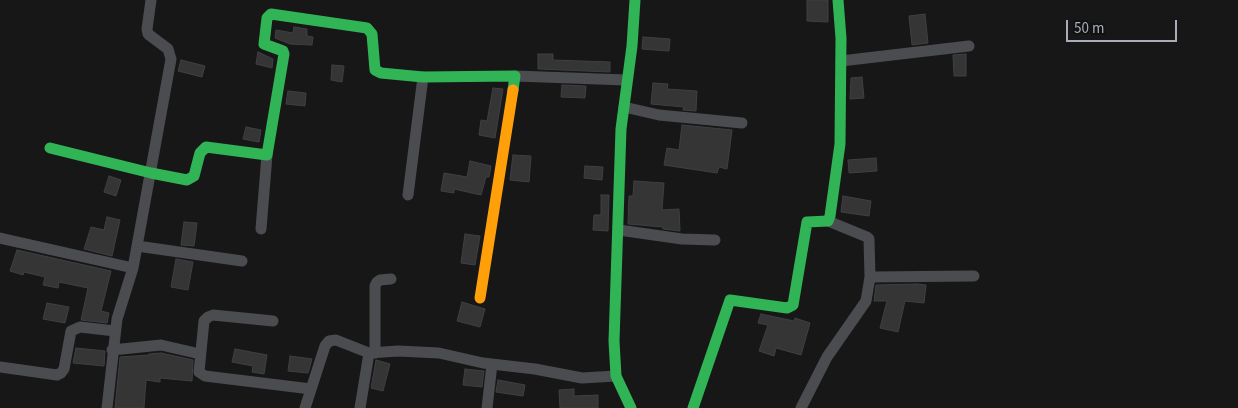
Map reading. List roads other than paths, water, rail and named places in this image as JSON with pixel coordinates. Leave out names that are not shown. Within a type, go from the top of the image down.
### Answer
[{"type":"street","points":[[107,408],[112,350],[117,319],[133,268],[171,59],[168,49],[148,34],[151,0]]},
{"type":"street","points":[[631,408],[616,376],[614,341],[619,230],[619,164],[635,0]]},
{"type":"street","points":[[828,221],[832,208],[840,144],[840,19],[838,0]]},
{"type":"street","points":[[261,229],[267,156],[284,54],[283,51],[264,44],[267,18],[271,14],[367,28],[372,34],[375,70],[381,73],[424,77],[516,76],[626,80]]},
{"type":"street","points":[[840,61],[969,46]]},
{"type":"street","points":[[480,298],[516,76]]},
{"type":"street","points":[[408,194],[424,77]]},
{"type":"street","points":[[624,107],[659,115],[742,123]]},
{"type":"street","points":[[50,148],[187,180],[194,176],[200,153],[206,147],[267,156]]},
{"type":"street","points":[[693,408],[730,300],[787,308],[793,305],[807,222],[817,220],[828,221],[869,239],[870,277],[866,301],[827,357],[802,408]]},
{"type":"street","points":[[619,230],[682,239],[715,240]]},
{"type":"street","points":[[0,238],[133,268]]},
{"type":"street","points":[[137,246],[242,261]]},
{"type":"street","points":[[870,277],[974,276]]},
{"type":"street","points":[[360,408],[372,353],[375,286],[380,280],[392,279]]},
{"type":"street","points":[[273,321],[208,317],[204,321],[198,368],[201,375],[311,390]]},
{"type":"street","points":[[0,367],[57,375],[62,373],[64,369],[71,331],[80,327],[115,330]]},
{"type":"street","points":[[305,408],[325,346],[329,341],[336,340],[372,353],[439,353],[492,364],[535,369],[582,378],[616,376]]},
{"type":"street","points":[[112,350],[160,345],[200,354]]},
{"type":"street","points":[[487,408],[492,364]]}]
